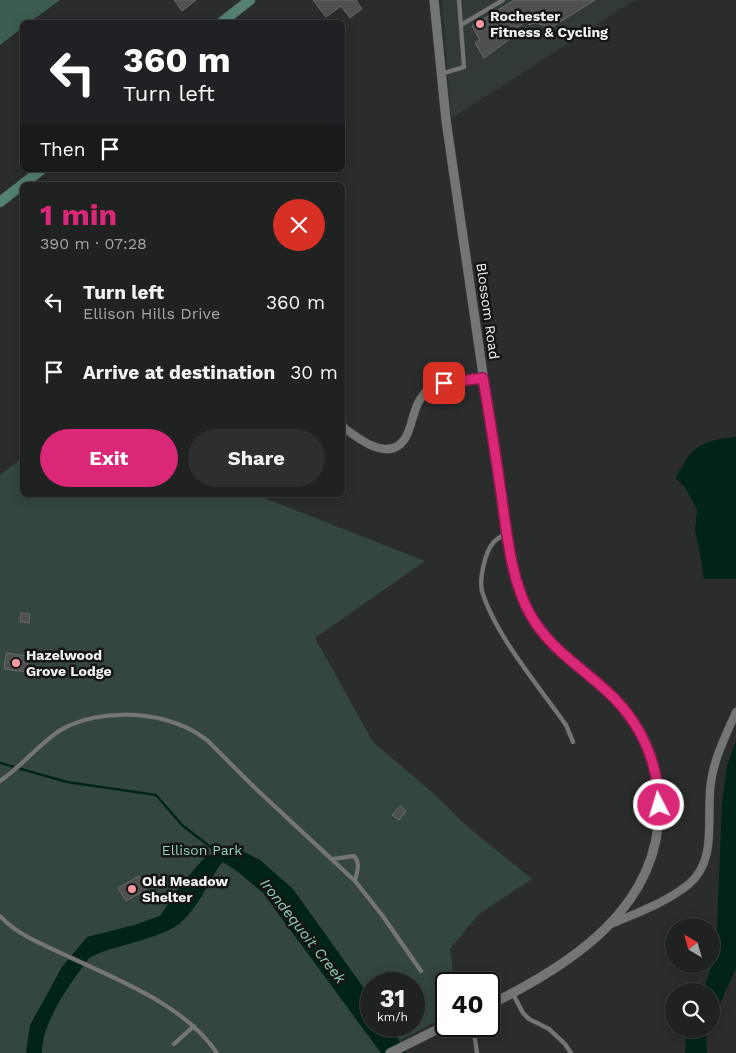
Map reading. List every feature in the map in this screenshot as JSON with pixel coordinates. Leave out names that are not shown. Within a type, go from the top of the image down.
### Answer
[{"type":"main road","points":[[225,20],[250,0]]},
{"type":"main road","points":[[25,182],[38,172]]},
{"type":"main road","points":[[0,202],[20,186]]},
{"type":"street","name":"Blossom Road","points":[[434,0],[446,120],[483,378],[516,578],[529,614],[541,631],[553,645],[615,699],[641,732],[656,774],[659,816],[648,867],[626,905],[611,924],[570,958],[548,973],[500,999]]},
{"type":"street","points":[[345,428],[371,446],[382,449],[391,448],[400,444],[406,436],[418,401],[428,391],[444,383],[483,378]]},
{"type":"street","points":[[611,924],[657,904],[676,893],[689,884],[704,863],[709,845],[708,806],[712,776],[736,712]]},
{"type":"street","points":[[390,1053],[435,1030]]},
{"type":"lane","points":[[441,74],[464,67],[459,0]]},
{"type":"lane","points":[[461,26],[503,0]]},
{"type":"lane","points":[[507,532],[492,543],[486,556],[482,590],[500,631],[566,725],[574,742]]},
{"type":"lane","points":[[0,780],[61,730],[92,717],[134,715],[160,719],[200,734],[355,881],[382,915],[421,971]]},
{"type":"lane","points":[[333,859],[354,856],[358,860],[359,866],[355,881]]},
{"type":"lane","points":[[0,916],[22,934],[162,1002],[194,1026],[217,1053]]},
{"type":"lane","points":[[512,993],[523,1013],[529,1019],[549,1029],[565,1044],[571,1053]]},
{"type":"lane","points":[[174,1044],[194,1026]]},
{"type":"lane","points":[[475,1037],[478,1053]]},
{"type":"shaded area","points":[[0,0],[60,0],[33,20],[20,20],[20,30],[0,45]]},
{"type":"shaded area","points":[[442,0],[635,0],[451,119]]},
{"type":"green space","name":"Ellison Park","points":[[20,460],[20,497],[262,497],[425,561],[315,638],[373,742],[433,793],[468,827],[532,879],[479,914],[450,949],[453,972],[435,972],[435,1022],[425,1027],[425,972],[360,972],[360,1037],[407,1037],[401,1040],[406,1053],[0,1053],[0,475]]},
{"type":"water","points":[[736,437],[736,579],[704,579],[695,530],[697,510],[685,487],[675,478],[688,457],[698,448],[716,440]]},
{"type":"water","points":[[736,741],[736,968],[720,1004],[720,983],[706,983],[709,973],[720,973],[720,918],[717,918],[722,803],[727,765]]},
{"type":"water","name":"Irondequoit Creek","points":[[233,846],[260,860],[293,889],[360,983],[360,1025],[263,893],[223,862],[193,909],[180,923],[163,933],[89,958],[58,1003],[47,1028],[42,1053],[26,1053],[30,1025],[62,967],[87,937],[160,916],[180,886],[205,857]]},
{"type":"water","points":[[369,1037],[397,1037],[406,1053],[381,1053]]},
{"type":"water","points":[[686,1038],[706,1038],[707,1053],[685,1053]]},
{"type":"building","points":[[174,0],[196,0],[182,11]]},
{"type":"building","points":[[313,0],[356,0],[362,9],[350,18],[341,6],[326,17]]},
{"type":"building","points":[[514,0],[595,0],[547,30],[544,25],[534,23],[529,25],[527,21],[507,34],[510,39],[484,58],[475,43],[480,40],[472,26]]},
{"type":"building","points":[[21,613],[30,614],[29,623],[20,622]]},
{"type":"building","name":"Hazelwood Grove Lodge","points":[[6,653],[29,656],[26,672],[4,669]]},
{"type":"building","points":[[400,806],[406,811],[399,820],[392,815]]},
{"type":"building","name":"Old Meadow Shelter","points":[[139,876],[147,889],[126,901],[118,888]]},
{"type":"waterway","points":[[0,763],[67,782],[156,795],[182,825],[217,852]]},
{"type":"place","name":"Rochester Fitness & Cycling","points":[[480,24]]},
{"type":"place","name":"Hazelwood Grove Lodge","points":[[16,663]]},
{"type":"place","name":"Old Meadow Shelter","points":[[132,889]]},
{"type":"route","points":[[444,383],[483,378],[505,526],[522,598],[529,614],[553,645],[615,699],[641,732],[656,774],[659,805]]}]
